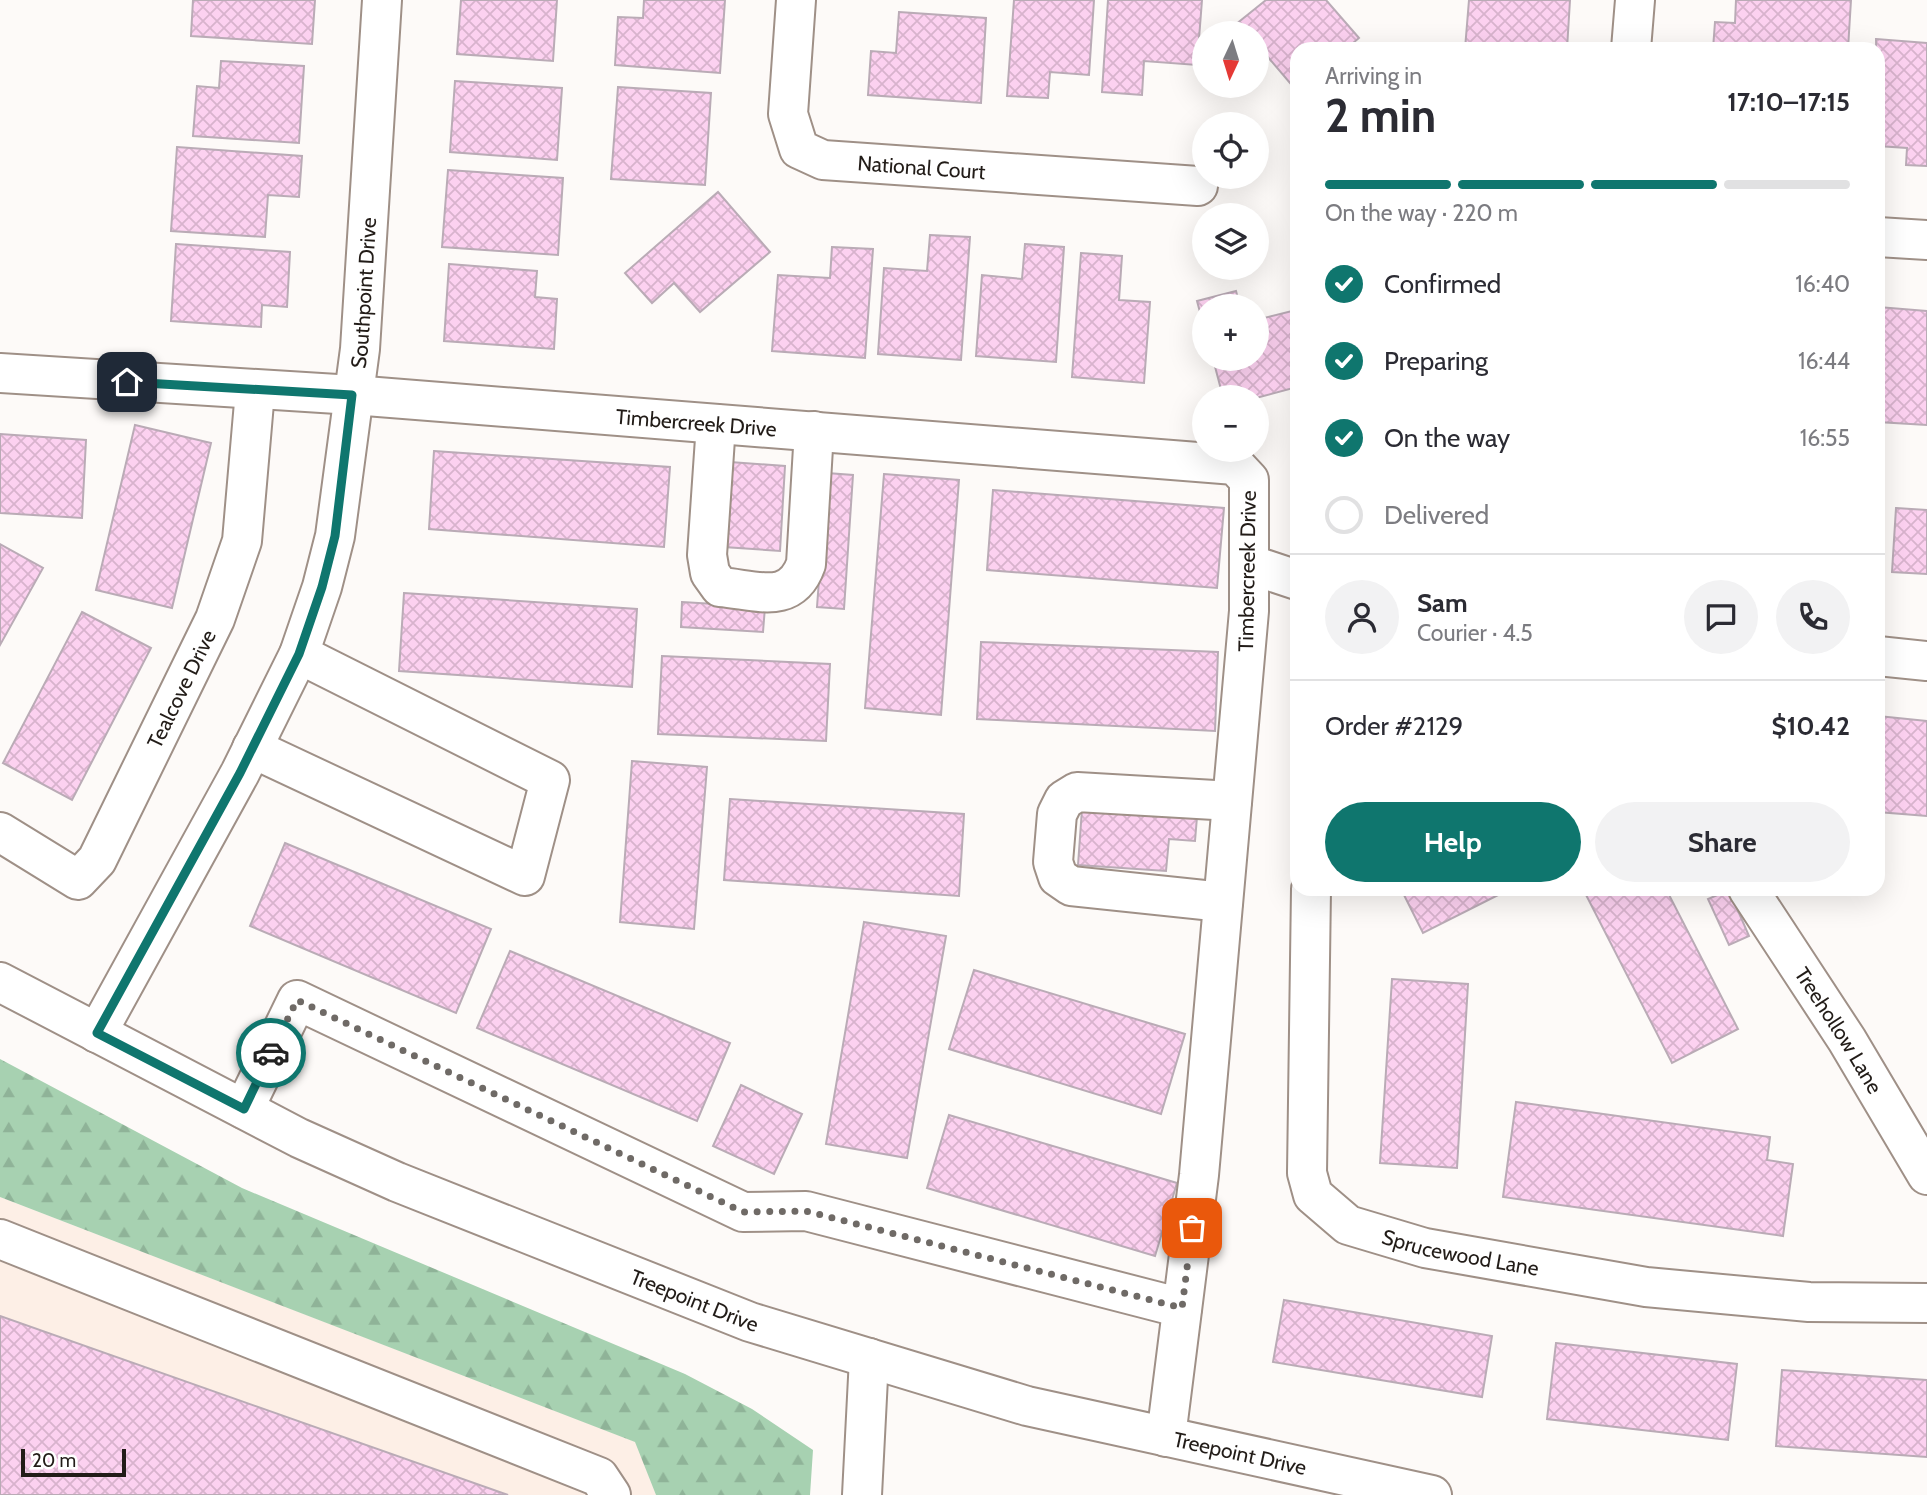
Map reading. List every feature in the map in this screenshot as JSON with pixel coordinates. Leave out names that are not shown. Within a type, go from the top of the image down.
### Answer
[{"type":"street","name":"Southpoint Drive","points":[[97,1033],[252,748],[299,654],[322,587],[335,536],[360,349],[382,0]]},
{"type":"street","name":"National Court","points":[[796,0],[788,114],[799,149],[823,160],[1192,186]]},
{"type":"street","points":[[1632,42],[1635,0]]},
{"type":"street","points":[[1885,237],[1927,240]]},
{"type":"street","name":"Timbercreek Drive","points":[[0,373],[352,395],[1236,465],[1249,480],[1249,611],[1199,1175],[1166,1437]]},
{"type":"street","name":"Tealcove Drive","points":[[0,832],[78,880],[97,860],[215,619],[242,541],[255,391]]},
{"type":"street","points":[[716,424],[708,555],[710,573],[720,587],[786,592],[799,583],[806,564],[814,432]]},
{"type":"street","points":[[1249,564],[1290,578]]},
{"type":"street","points":[[252,748],[525,876],[550,780],[299,654]]},
{"type":"street","points":[[1885,657],[1927,661]]},
{"type":"street","points":[[1223,902],[1071,887],[1058,877],[1053,862],[1057,814],[1063,800],[1077,792],[1232,801]]},
{"type":"street","name":"Sprucewood Lane","points":[[1311,896],[1307,1172],[1313,1195],[1348,1225],[1425,1248],[1646,1287],[1809,1302],[1927,1303]]},
{"type":"street","name":"Treehollow Lane","points":[[1753,896],[1847,1040],[1927,1175]]},
{"type":"street","name":"Treepoint Drive","points":[[0,982],[244,1109],[397,1182],[643,1282],[750,1322],[1027,1406],[1166,1437],[1328,1485],[1432,1495]]},
{"type":"street","points":[[244,1109],[297,1000],[743,1212],[806,1211],[1182,1308]]},
{"type":"street","points":[[0,1239],[599,1477],[611,1495]]},
{"type":"street","points":[[862,1495],[869,1358]]},
{"type":"shaded area","points":[[0,1197],[636,1442],[656,1495],[0,1495]]},
{"type":"green space","points":[[0,1059],[242,1188],[685,1374],[752,1409],[813,1450],[810,1495],[656,1495],[635,1442],[0,1197]]},
{"type":"building","points":[[193,0],[315,0],[312,44],[191,36]]},
{"type":"building","points":[[461,0],[557,0],[553,61],[457,54]]},
{"type":"building","points":[[644,0],[725,0],[720,73],[615,65],[618,17],[643,18]]},
{"type":"building","points":[[1014,0],[1094,0],[1089,75],[1050,72],[1048,98],[1007,96]]},
{"type":"building","points":[[1108,0],[1202,0],[1200,21],[1192,21],[1192,65],[1144,61],[1142,95],[1102,92]]},
{"type":"building","points":[[1266,0],[1326,0],[1359,38],[1354,42],[1290,42],[1290,83],[1269,58],[1269,21],[1240,21]]},
{"type":"building","points":[[1469,0],[1570,0],[1567,42],[1466,42]]},
{"type":"building","points":[[1736,0],[1851,0],[1848,42],[1714,42],[1715,22],[1735,23]]},
{"type":"building","points":[[899,12],[986,18],[981,103],[868,95],[871,51],[896,53]]},
{"type":"building","points":[[1876,39],[1927,43],[1927,166],[1906,165],[1907,148],[1885,146],[1885,42],[1876,42]]},
{"type":"building","points":[[221,61],[304,66],[299,143],[193,136],[197,86],[219,88]]},
{"type":"building","points":[[455,81],[562,88],[557,160],[450,152]]},
{"type":"building","points":[[618,87],[711,93],[705,185],[611,179]]},
{"type":"building","points":[[177,147],[302,156],[299,197],[268,195],[265,237],[171,231]]},
{"type":"building","points":[[448,170],[563,178],[558,255],[442,247]]},
{"type":"building","points":[[718,192],[770,252],[700,312],[674,283],[652,303],[625,273]]},
{"type":"building","points":[[930,235],[970,237],[961,360],[878,354],[884,268],[927,271]]},
{"type":"building","points":[[176,244],[290,252],[287,307],[262,305],[261,327],[171,321]]},
{"type":"building","points":[[1025,244],[1064,247],[1056,362],[976,356],[982,275],[1022,279]]},
{"type":"building","points":[[832,247],[873,249],[865,358],[772,351],[778,275],[830,278]]},
{"type":"building","points":[[1081,253],[1122,256],[1119,300],[1150,302],[1144,383],[1072,377]]},
{"type":"building","points":[[449,264],[537,271],[535,297],[557,299],[554,349],[444,341]]},
{"type":"building","points":[[1885,308],[1927,311],[1927,425],[1885,422]]},
{"type":"building","points":[[1290,312],[1290,389],[1269,395],[1269,385],[1220,385],[1216,371],[1269,371],[1269,317]]},
{"type":"building","points":[[135,425],[211,443],[172,608],[96,590]]},
{"type":"building","points":[[0,434],[86,440],[82,518],[0,513]]},
{"type":"building","points":[[434,451],[670,467],[664,547],[429,529]]},
{"type":"building","points":[[730,462],[785,466],[780,551],[724,547]]},
{"type":"building","points":[[827,473],[853,475],[844,609],[817,607]]},
{"type":"building","points":[[884,474],[959,480],[941,715],[865,708]]},
{"type":"building","points":[[993,490],[1224,508],[1217,588],[987,570]]},
{"type":"building","points":[[1896,508],[1927,510],[1927,574],[1892,572]]},
{"type":"building","points":[[0,544],[43,568],[0,645]]},
{"type":"building","points":[[404,593],[637,609],[632,687],[399,671]]},
{"type":"building","points":[[682,602],[765,607],[763,632],[681,627]]},
{"type":"building","points":[[82,612],[151,648],[72,800],[3,763]]},
{"type":"building","points":[[981,642],[1218,652],[1215,731],[977,719]]},
{"type":"building","points":[[662,656],[830,664],[826,741],[658,734]]},
{"type":"building","points":[[1885,717],[1927,721],[1927,816],[1885,813]]},
{"type":"building","points":[[632,761],[707,767],[694,929],[620,922]]},
{"type":"building","points":[[730,799],[964,814],[959,896],[724,880]]},
{"type":"building","points":[[1082,809],[1197,817],[1195,841],[1169,839],[1166,871],[1078,865]]},
{"type":"building","points":[[285,843],[491,929],[456,1013],[250,926]]},
{"type":"building","points":[[1404,896],[1496,896],[1423,933]]},
{"type":"building","points":[[1587,896],[1670,896],[1738,1029],[1672,1063]]},
{"type":"building","points":[[1732,896],[1749,936],[1729,945],[1708,899]]},
{"type":"building","points":[[864,922],[946,936],[907,1158],[826,1144]]},
{"type":"building","points":[[510,951],[730,1043],[697,1121],[477,1028]]},
{"type":"building","points":[[974,970],[1185,1034],[1161,1114],[949,1049]]},
{"type":"building","points":[[1392,979],[1468,984],[1457,1168],[1380,1163]]},
{"type":"building","points":[[741,1085],[802,1114],[774,1174],[713,1146]]},
{"type":"building","points":[[1516,1102],[1770,1137],[1767,1160],[1793,1164],[1783,1236],[1503,1197]]},
{"type":"building","points":[[949,1115],[1177,1183],[1155,1256],[927,1188]]},
{"type":"building","points":[[1284,1300],[1492,1336],[1482,1397],[1273,1362]]},
{"type":"building","points":[[0,1316],[508,1495],[0,1495]]},
{"type":"building","points":[[1556,1343],[1737,1364],[1728,1440],[1547,1419]]},
{"type":"building","points":[[1782,1370],[1927,1380],[1927,1457],[1776,1446]]},
{"type":"way so far","points":[[271,1053],[297,1000],[743,1212],[806,1211],[1182,1308],[1192,1228]]},
{"type":"route","points":[[127,382],[352,395],[335,536],[322,587],[299,654],[240,773],[97,1033],[244,1109],[271,1053]]}]
